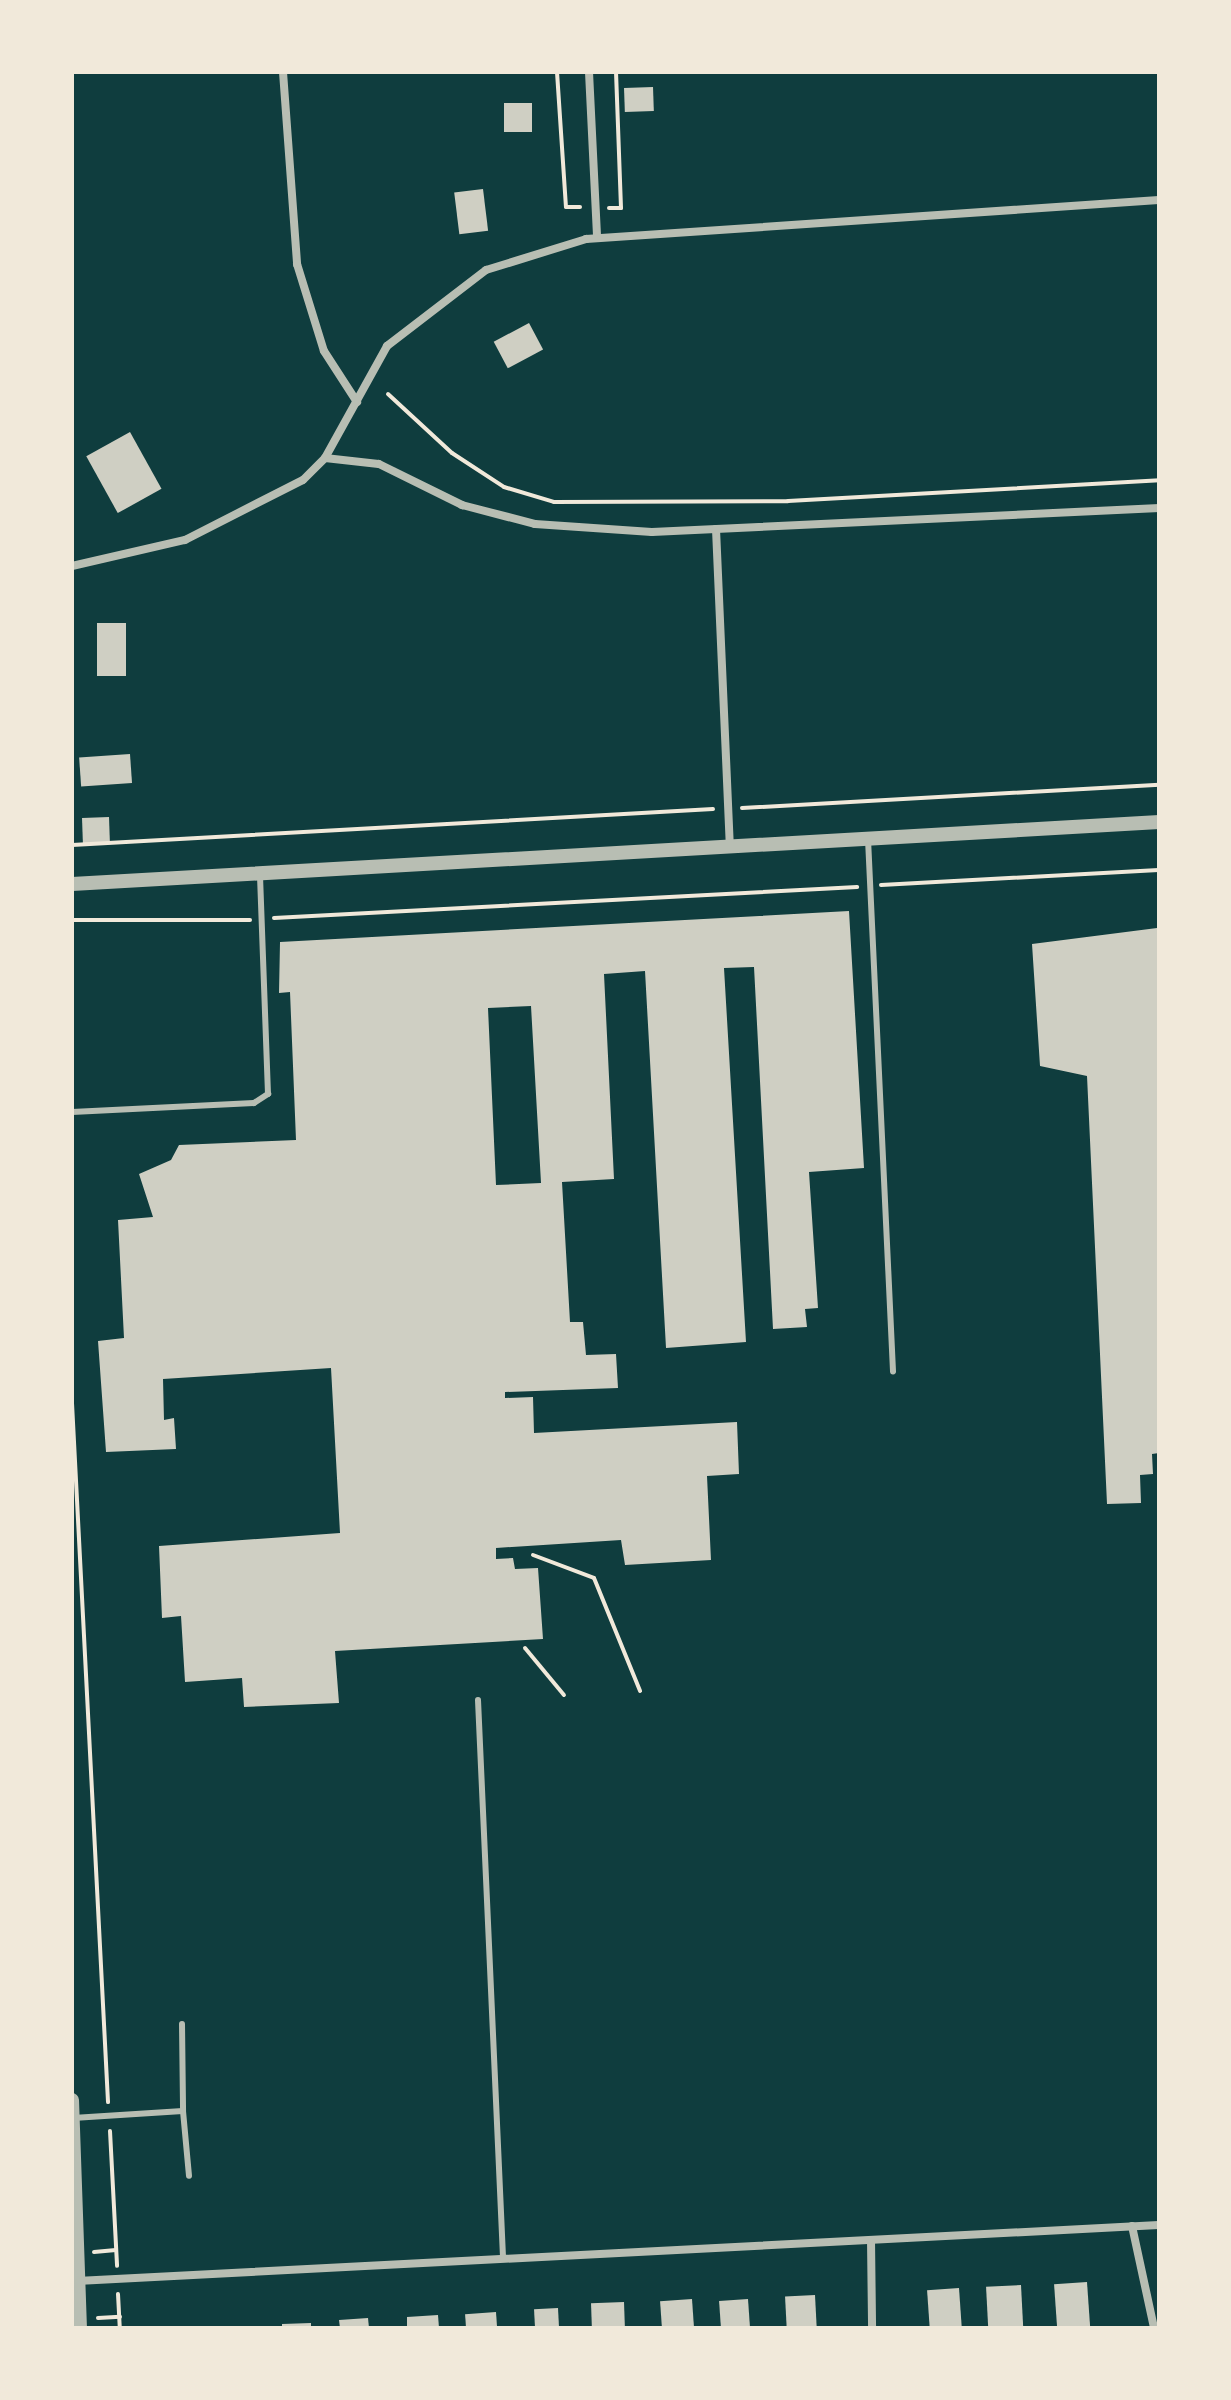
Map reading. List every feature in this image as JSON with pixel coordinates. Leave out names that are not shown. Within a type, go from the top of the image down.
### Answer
[{"type":"street","points":[[283,72],[297,264],[324,351],[357,402]]},
{"type":"street","points":[[589,72],[597,238]]},
{"type":"street","points":[[72,566],[185,540],[280,494],[325,458],[387,346],[486,270],[597,238],[1159,200]]},
{"type":"street","points":[[325,458],[379,464],[462,505],[535,524],[716,529],[1159,508]]},
{"type":"street","points":[[716,529],[730,847]]},
{"type":"street","points":[[72,884],[1159,822]]},
{"type":"street","points":[[72,2100],[75,2281],[80,2328]]},
{"type":"street","points":[[75,2281],[1159,2225]]},
{"type":"street","points":[[1132,2226],[1154,2328]]},
{"type":"street","points":[[871,2240],[872,2328]]},
{"type":"lane","points":[[868,839],[893,1371]]},
{"type":"lane","points":[[72,1112],[254,1103],[268,1094],[260,873]]},
{"type":"lane","points":[[478,1700],[503,2258]]},
{"type":"lane","points":[[182,2024],[183,2111],[189,2176]]},
{"type":"lane","points":[[73,2118],[183,2111]]},
{"type":"path","points":[[557,72],[566,207],[621,208],[616,72]]},
{"type":"path","points":[[388,394],[465,461],[504,487],[554,502],[788,501],[1159,480]]},
{"type":"path","points":[[72,845],[1159,785]]},
{"type":"path","points":[[72,920],[261,919],[1159,870]]},
{"type":"path","points":[[72,1137],[72,1184]]},
{"type":"path","points":[[72,1403],[120,2328]]},
{"type":"path","points":[[533,1555],[594,1578],[640,1691]]},
{"type":"path","points":[[525,1648],[564,1695]]},
{"type":"building","points":[[653,87],[654,111],[625,112],[624,88]]},
{"type":"building","points":[[504,103],[532,103],[532,132],[504,132]]},
{"type":"building","points":[[483,189],[488,231],[459,234],[454,193]]},
{"type":"building","points":[[529,323],[543,349],[508,368],[494,342]]},
{"type":"building","points":[[130,432],[162,489],[118,513],[86,456]]},
{"type":"building","points":[[97,623],[126,623],[126,676],[97,676]]},
{"type":"building","points":[[130,754],[132,783],[81,786],[79,758]]},
{"type":"building","points":[[109,817],[110,843],[83,844],[82,818]]},
{"type":"building","points":[[849,911],[864,1168],[809,1172],[818,1308],[805,1309],[807,1327],[773,1329],[754,967],[724,968],[746,1342],[666,1348],[645,971],[604,974],[614,1179],[562,1182],[570,1322],[583,1322],[586,1355],[616,1354],[618,1388],[505,1392],[505,1398],[533,1397],[534,1433],[737,1422],[739,1474],[707,1476],[711,1560],[625,1565],[621,1540],[496,1548],[496,1559],[513,1558],[515,1569],[538,1568],[543,1639],[335,1651],[339,1703],[244,1707],[242,1678],[185,1682],[181,1616],[162,1618],[159,1546],[340,1533],[331,1368],[163,1379],[164,1420],[174,1418],[176,1449],[106,1452],[98,1341],[124,1338],[118,1220],[153,1217],[139,1174],[171,1160],[179,1145],[296,1140],[290,992],[279,993],[280,942]],"holes":[[[531,1006],[541,1183],[496,1185],[488,1008]]]},
{"type":"building","points":[[1157,928],[1159,1453],[1152,1454],[1153,1474],[1140,1475],[1141,1503],[1107,1504],[1087,1076],[1040,1066],[1032,944]]},
{"type":"building","points":[[1087,2282],[1090,2328],[1057,2328],[1054,2284]]},
{"type":"building","points":[[1021,2285],[1023,2328],[988,2328],[986,2287]]},
{"type":"building","points":[[959,2288],[962,2328],[930,2328],[927,2290]]},
{"type":"building","points":[[815,2295],[817,2328],[787,2328],[785,2297]]},
{"type":"building","points":[[692,2299],[694,2328],[662,2328],[660,2301]]},
{"type":"building","points":[[748,2299],[750,2328],[721,2328],[719,2301]]},
{"type":"building","points":[[624,2302],[625,2328],[592,2328],[591,2303]]},
{"type":"building","points":[[558,2308],[559,2328],[535,2328],[534,2309]]},
{"type":"building","points":[[496,2312],[497,2328],[466,2328],[465,2314]]},
{"type":"building","points":[[438,2315],[439,2328],[407,2328],[407,2317]]},
{"type":"building","points":[[368,2318],[369,2328],[340,2328],[339,2320]]},
{"type":"building","points":[[311,2323],[311,2328],[282,2328],[282,2324]]}]
